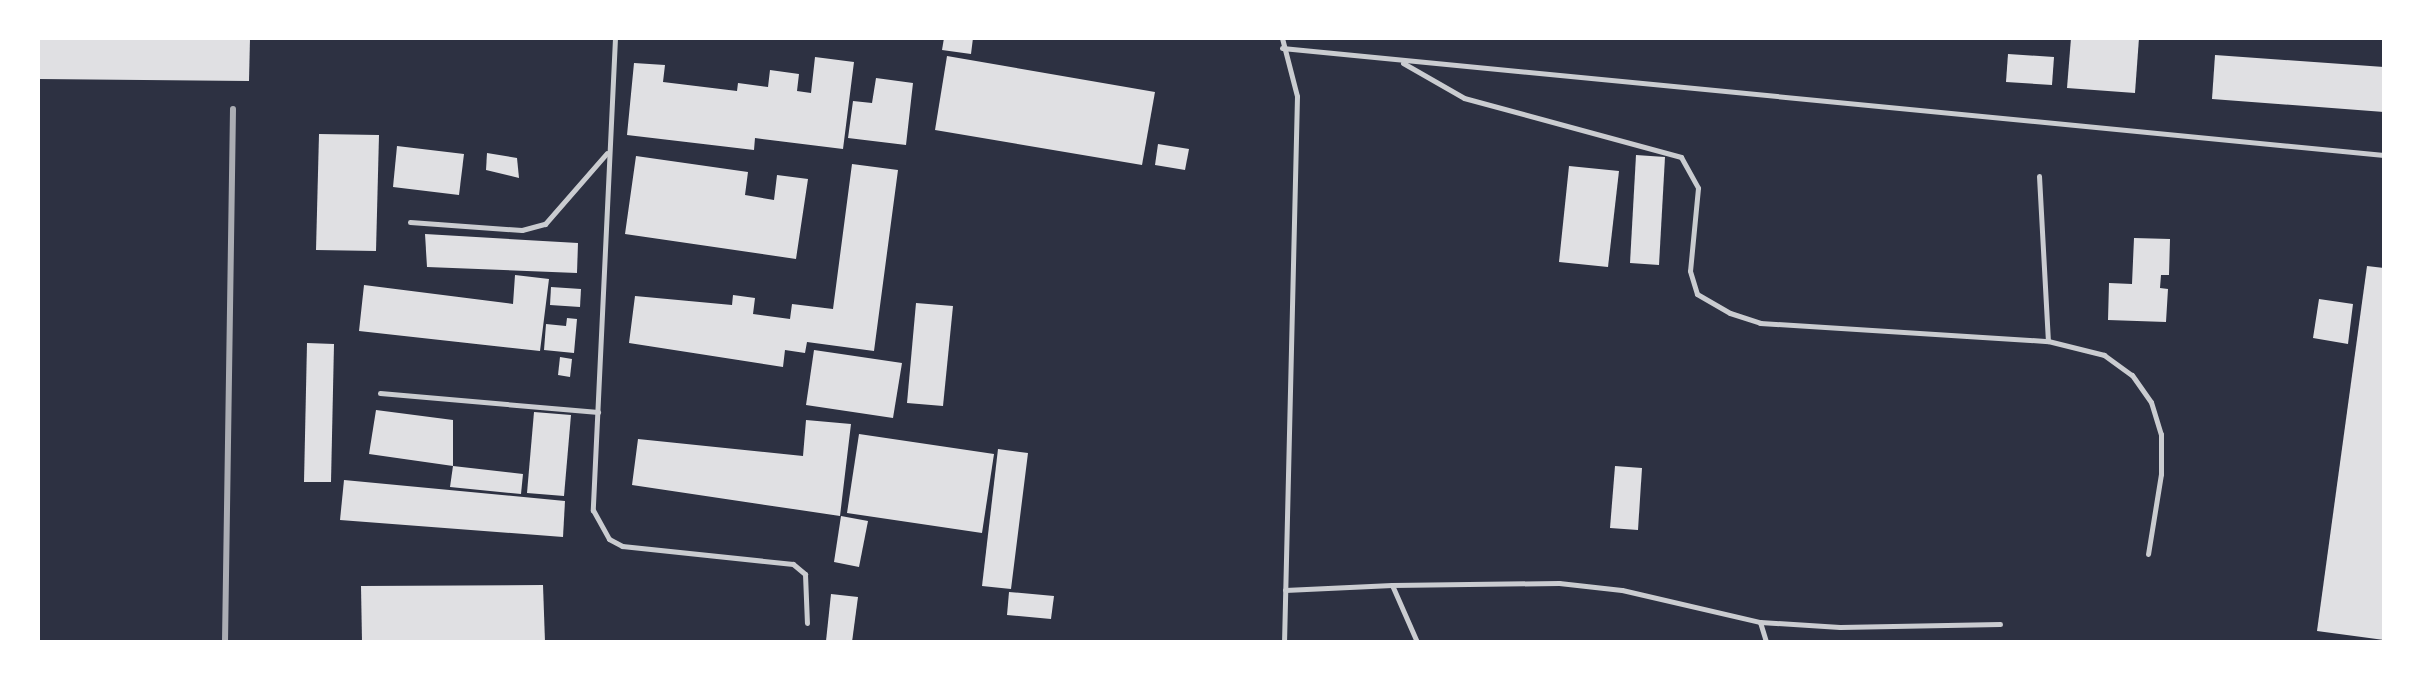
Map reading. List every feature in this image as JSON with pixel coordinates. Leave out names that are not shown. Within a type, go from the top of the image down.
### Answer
[{"type":"lane","points":[[615,38],[593,510],[609,539],[622,546],[793,564],[805,574],[807,623]]},
{"type":"lane","points":[[1282,38],[1282,48],[1297,96],[1284,642]]},
{"type":"lane","points":[[1282,48],[2384,155]]},
{"type":"lane","points":[[1399,61],[1464,98],[1681,157],[1698,188],[1690,271],[1697,294],[1730,313],[1760,323],[2048,341],[2104,355],[2132,375],[2151,402],[2161,434],[2161,474],[2148,554]]},
{"type":"lane","points":[[410,222],[522,230],[545,224],[608,152]]},
{"type":"lane","points":[[2039,176],[2048,341]]},
{"type":"lane","points":[[380,393],[598,412]]},
{"type":"lane","points":[[1285,590],[1559,583],[1622,590],[1760,622],[1840,627],[2000,624]]},
{"type":"lane","points":[[1392,585],[1417,642]]},
{"type":"lane","points":[[1760,622],[1766,642]]},
{"type":"building","points":[[38,38],[250,38],[249,81],[38,79]]},
{"type":"building","points":[[944,38],[973,38],[971,54],[942,50]]},
{"type":"building","points":[[2071,38],[2139,38],[2135,93],[2067,88]]},
{"type":"building","points":[[2008,54],[2054,57],[2052,85],[2006,82]]},
{"type":"building","points":[[2215,55],[2384,67],[2384,112],[2212,99]]},
{"type":"building","points":[[947,56],[1155,92],[1142,165],[935,130]]},
{"type":"building","points":[[815,57],[854,62],[843,149],[755,138],[754,150],[627,135],[634,63],[665,65],[663,82],[737,91],[738,83],[768,87],[770,70],[799,74],[797,91],[811,93]]},
{"type":"building","points":[[876,78],[913,83],[906,145],[848,138],[853,101],[872,103]]},
{"type":"building","points":[[319,134],[379,135],[376,251],[316,250]]},
{"type":"building","points":[[1158,144],[1189,149],[1185,170],[1155,165]]},
{"type":"building","points":[[397,146],[464,154],[459,195],[393,187]]},
{"type":"building","points":[[487,153],[517,158],[519,178],[486,170]]},
{"type":"building","points":[[1636,155],[1665,157],[1659,265],[1630,263]]},
{"type":"building","points":[[636,156],[748,172],[745,195],[774,200],[777,175],[808,179],[796,259],[625,234]]},
{"type":"building","points":[[852,164],[898,170],[874,351],[807,342],[805,353],[785,350],[783,367],[629,343],[635,296],[732,305],[733,295],[755,298],[753,314],[790,319],[792,304],[833,309]]},
{"type":"building","points":[[1569,166],[1619,171],[1608,267],[1559,262]]},
{"type":"building","points":[[425,234],[578,243],[577,273],[427,267]]},
{"type":"building","points":[[2134,238],[2170,239],[2169,275],[2161,275],[2160,288],[2168,289],[2166,322],[2108,320],[2109,283],[2132,284]]},
{"type":"building","points":[[2367,266],[2384,268],[2384,640],[2317,631]]},
{"type":"building","points":[[515,275],[549,279],[540,351],[359,331],[364,285],[513,304]]},
{"type":"building","points":[[551,287],[581,289],[580,307],[550,305]]},
{"type":"building","points":[[2319,299],[2353,304],[2348,344],[2313,338]]},
{"type":"building","points":[[916,303],[953,306],[943,406],[907,403]]},
{"type":"building","points":[[567,318],[577,319],[574,353],[544,350],[546,324],[566,326]]},
{"type":"building","points":[[307,343],[334,344],[331,482],[304,482]]},
{"type":"building","points":[[814,350],[902,363],[893,418],[806,405]]},
{"type":"building","points":[[560,357],[572,359],[570,377],[558,375]]},
{"type":"building","points":[[376,410],[453,420],[453,466],[369,454]]},
{"type":"building","points":[[534,412],[571,415],[564,496],[527,493]]},
{"type":"building","points":[[806,420],[851,424],[840,516],[632,485],[638,439],[803,456]]},
{"type":"building","points":[[859,434],[994,454],[982,533],[847,513]]},
{"type":"building","points":[[998,449],[1028,453],[1011,589],[982,586]]},
{"type":"building","points":[[453,466],[523,474],[521,494],[450,487]]},
{"type":"building","points":[[1615,466],[1642,468],[1638,530],[1610,528]]},
{"type":"building","points":[[344,480],[565,501],[563,537],[340,520]]},
{"type":"building","points":[[841,516],[868,521],[859,567],[834,562]]},
{"type":"building","points":[[543,585],[545,642],[362,642],[361,586]]},
{"type":"building","points":[[1009,592],[1054,596],[1051,619],[1007,615]]},
{"type":"building","points":[[831,594],[858,597],[852,642],[826,641]]},
{"type":"railway","points":[[225,642],[233,109]]}]
